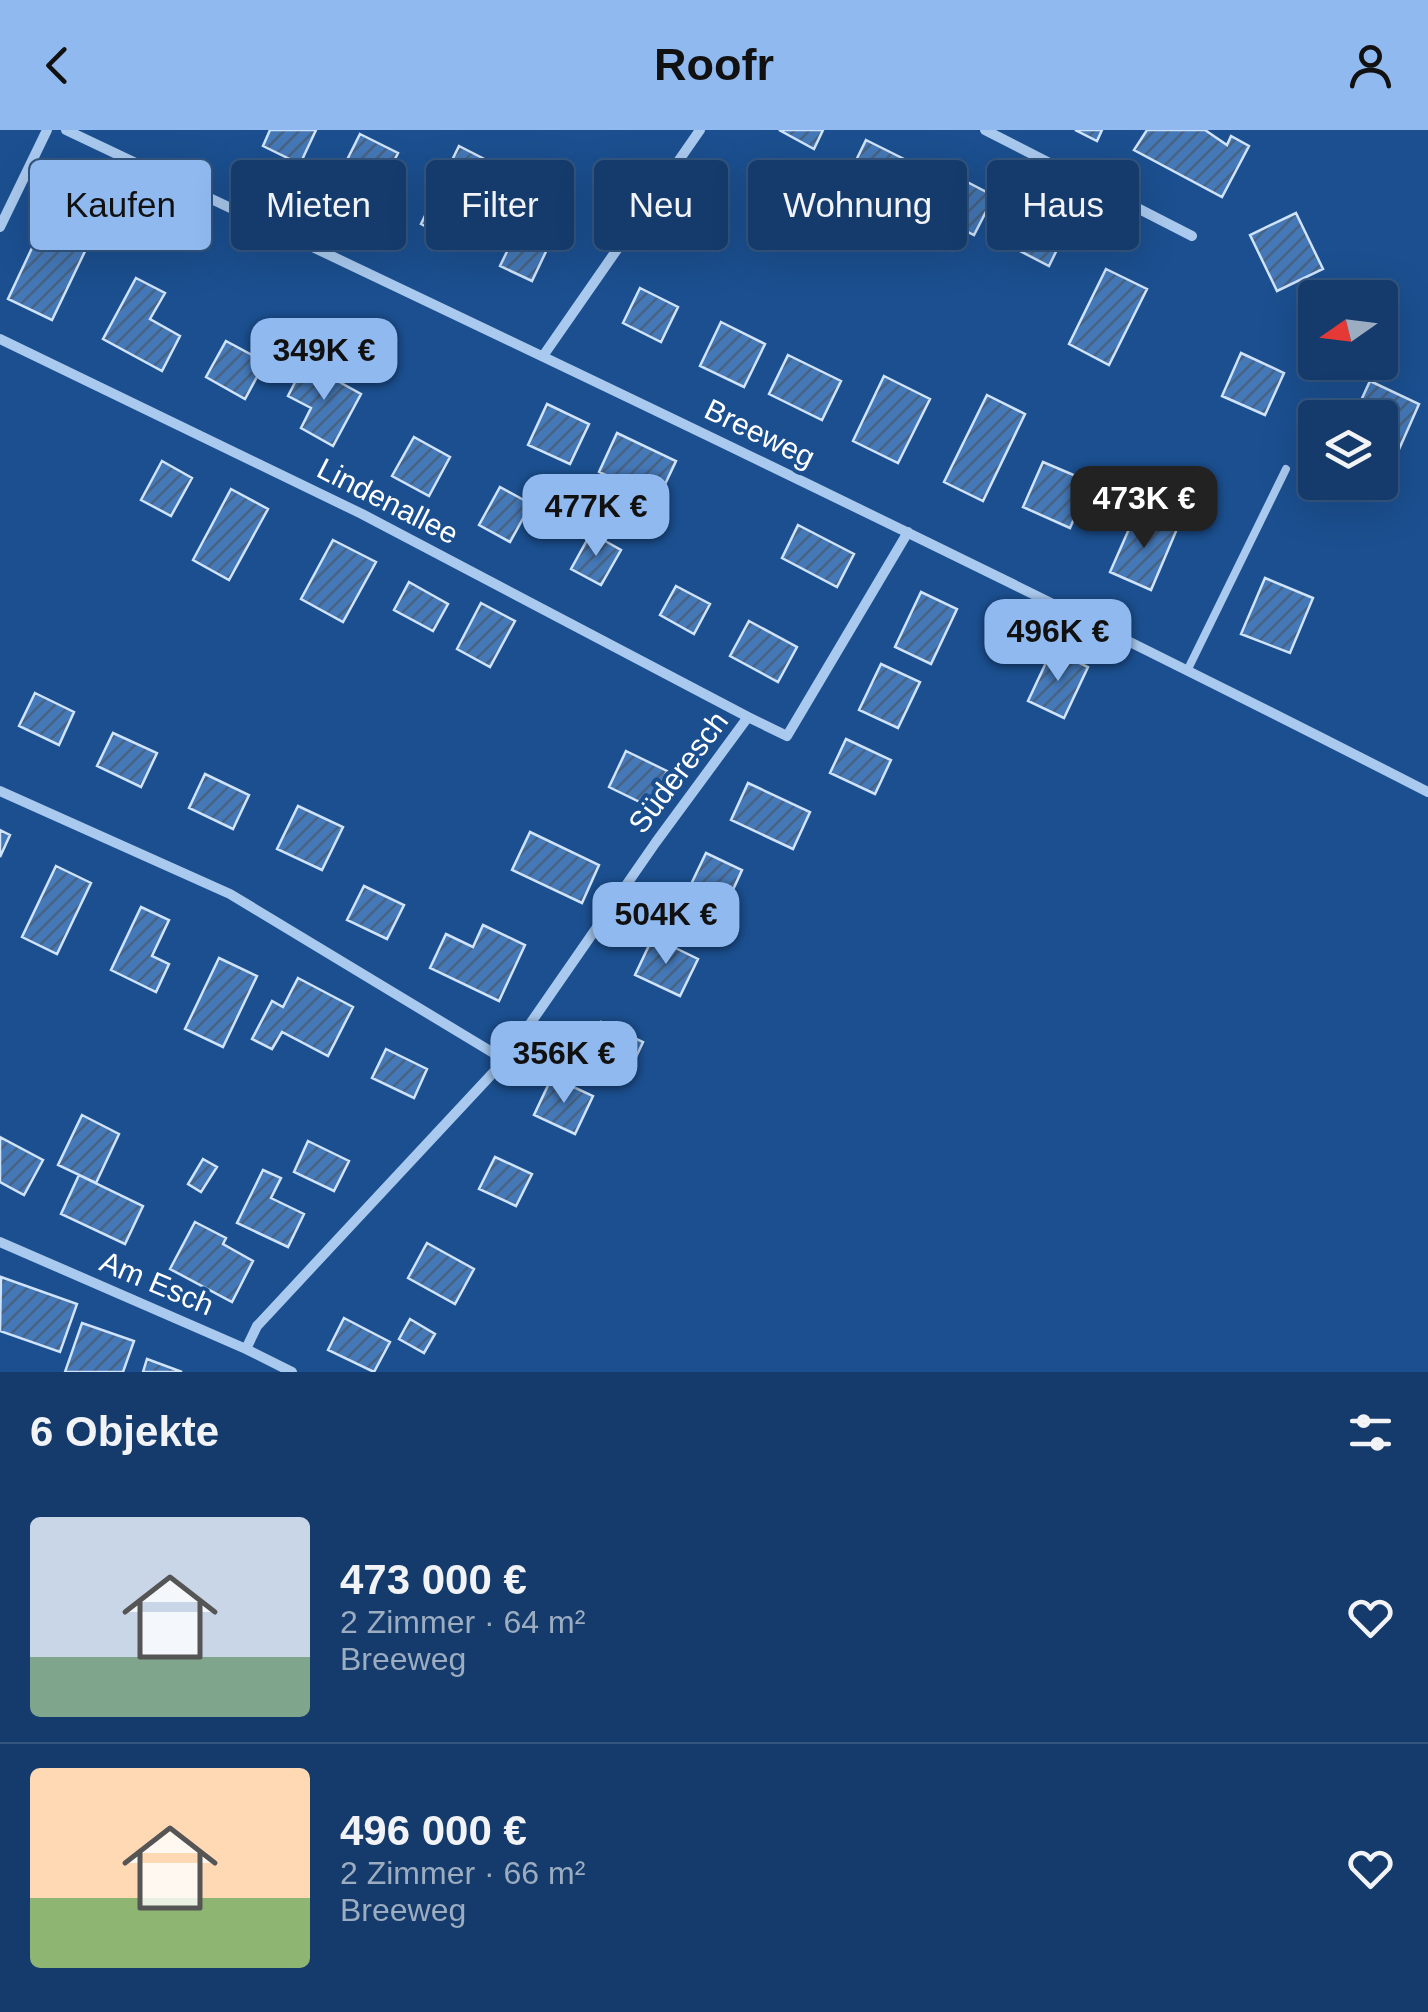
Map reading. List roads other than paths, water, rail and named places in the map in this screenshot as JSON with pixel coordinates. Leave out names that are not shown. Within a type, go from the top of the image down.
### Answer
[{"type":"street","points":[[0,227],[47,130]]},
{"type":"street","name":"Breeweg","points":[[66,130],[908,532],[1428,792]]},
{"type":"street","points":[[543,356],[700,130]]},
{"type":"street","points":[[985,130],[1192,236]]},
{"type":"street","name":"Lindenallee","points":[[0,339],[362,514],[748,717]]},
{"type":"street","name":"Süderesch","points":[[246,1348],[256,1326],[505,1060],[748,717],[788,736],[908,532]]},
{"type":"street","points":[[0,791],[230,894],[505,1060]]},
{"type":"street","name":"Am Esch","points":[[0,1242],[246,1348],[292,1372]]},
{"type":"lane","points":[[1188,669],[1286,469]]}]
